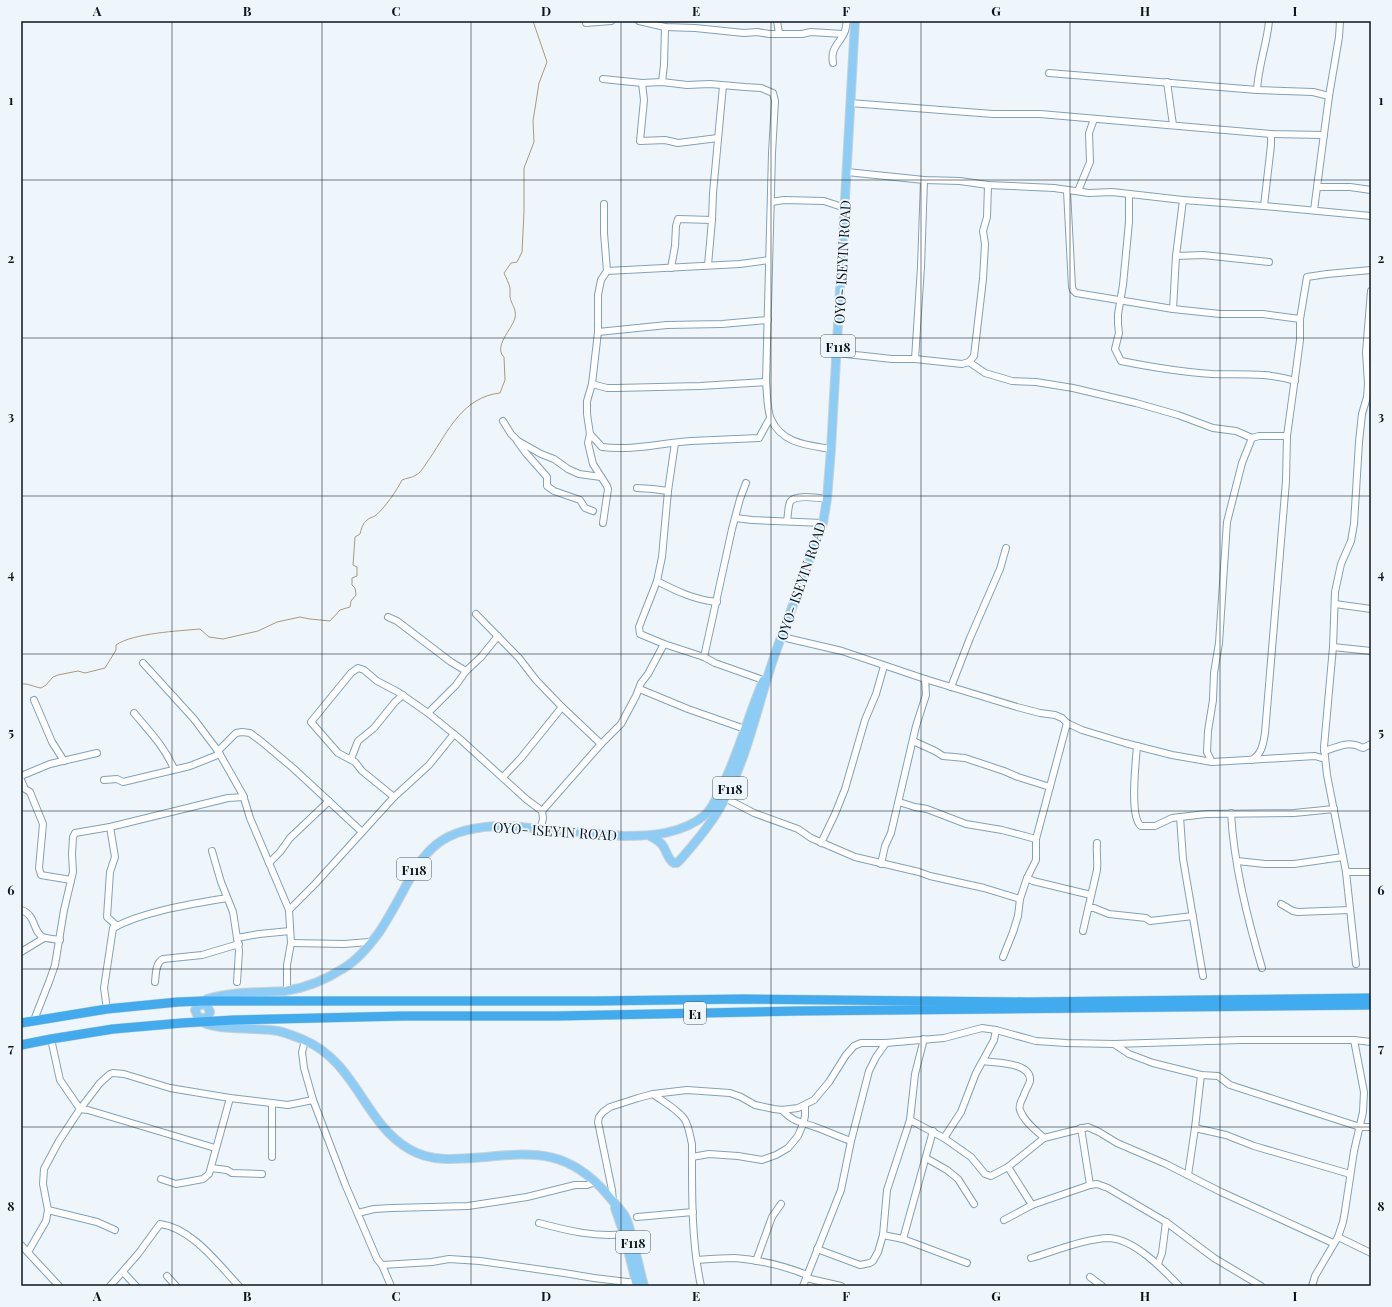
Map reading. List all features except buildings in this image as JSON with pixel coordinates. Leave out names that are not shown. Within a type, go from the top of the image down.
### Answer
[{"type":"highway","name":"E1","points":[[21,1045],[51,1038],[121,1028],[206,1012],[596,1001],[743,999],[1028,1002],[1371,998]]},
{"type":"highway","name":"E1","points":[[22,1020],[34,1020],[107,1009],[178,1002],[206,1012],[403,1016],[557,1016],[790,1011],[1371,1005]]},
{"type":"main road","name":"OYO- ISEYIN ROAD","points":[[650,836],[663,845],[670,861],[677,863],[707,827],[725,798],[746,746],[773,661],[823,523],[832,449],[855,21]]},
{"type":"main road","name":"OYO- ISEYIN ROAD","points":[[206,1012],[220,996],[287,990],[324,980],[346,967],[372,943],[415,868],[434,846],[445,838],[459,832],[472,828],[507,826],[624,836],[650,836],[687,826],[706,814],[716,800],[725,782],[763,680],[773,661]]},
{"type":"main road","name":"F118","points":[[206,1012],[279,1031],[305,1041],[323,1052],[348,1076],[384,1128],[396,1141],[411,1150],[440,1159],[521,1154],[546,1155],[577,1167],[596,1182],[625,1217],[629,1227],[639,1285]]},
{"type":"main road","name":"F118","points":[[613,1202],[639,1285]]},
{"type":"street","points":[[586,23],[611,21]]},
{"type":"street","points":[[639,21],[666,27],[695,28],[744,33],[757,32],[769,34],[802,34],[812,32],[843,34]]},
{"type":"street","points":[[777,21],[779,33]]},
{"type":"street","points":[[833,63],[833,49],[845,30],[847,21]]},
{"type":"street","points":[[1257,90],[1258,72],[1264,51],[1269,21]]},
{"type":"street","points":[[1314,210],[1340,21]]},
{"type":"street","points":[[662,82],[666,27]]},
{"type":"street","points":[[1049,73],[1257,90],[1312,92],[1329,96]]},
{"type":"street","points":[[603,79],[642,83],[662,82],[687,85],[710,84],[761,88],[773,93],[775,101],[766,382],[770,418],[779,431],[794,442],[832,449]]},
{"type":"street","points":[[1167,82],[1173,125]]},
{"type":"street","points":[[642,83],[644,100],[640,141],[665,140],[678,143],[718,138]]},
{"type":"street","points":[[708,265],[723,86]]},
{"type":"street","points":[[850,103],[993,114],[1040,114],[1271,134],[1324,135]]},
{"type":"street","points":[[1078,191],[1090,162],[1088,137],[1094,119]]},
{"type":"street","points":[[1264,206],[1271,134]]},
{"type":"street","points":[[847,172],[924,180],[960,181],[988,185],[1054,188],[1089,193],[1112,192],[1183,200],[1371,216]]},
{"type":"street","points":[[914,358],[921,267],[924,180]]},
{"type":"street","points":[[838,353],[892,359],[914,358],[962,364],[969,362],[974,356],[983,279],[985,244],[983,231],[986,217],[988,185]]},
{"type":"street","points":[[1317,187],[1350,187],[1371,190]]},
{"type":"street","points":[[1067,191],[1073,290],[1076,293],[1172,309],[1220,314],[1263,314],[1300,318]]},
{"type":"street","points":[[1129,194],[1128,230],[1118,324],[1119,333],[1115,349],[1121,361],[1213,374],[1273,375],[1295,381]]},
{"type":"street","points":[[771,202],[784,200],[824,200],[845,208]]},
{"type":"street","points":[[1172,309],[1176,256],[1183,200]]},
{"type":"street","points":[[602,523],[608,486],[593,464],[588,442],[590,434],[587,401],[592,384],[598,332],[598,295],[601,280],[607,271],[604,233],[604,204]]},
{"type":"street","points":[[671,268],[678,219],[712,220]]},
{"type":"street","points":[[1176,256],[1203,255],[1269,262]]},
{"type":"street","points":[[607,271],[740,264],[769,260]]},
{"type":"street","points":[[1252,760],[1258,756],[1261,751],[1265,733],[1286,481],[1287,436],[1300,340],[1300,318],[1307,277],[1371,270]]},
{"type":"street","points":[[1356,964],[1346,872],[1324,759],[1324,749],[1333,647],[1335,592],[1341,564],[1352,536],[1362,414],[1369,398],[1366,352],[1371,291]]},
{"type":"street","points":[[598,332],[667,324],[722,324],[768,320]]},
{"type":"street","points":[[969,362],[985,372],[1012,381],[1036,382],[1073,388],[1136,403],[1178,415],[1213,428],[1236,431],[1252,438],[1259,436],[1287,436]]},
{"type":"street","points":[[592,384],[607,388],[616,388],[700,386],[766,382]]},
{"type":"street","points":[[590,434],[602,448],[618,449],[657,446],[690,441],[759,438],[770,418]]},
{"type":"street","points":[[503,421],[525,452],[547,477],[547,486],[554,491],[580,500],[585,508],[593,511]]},
{"type":"street","points":[[513,436],[518,441],[541,454],[554,459],[568,469],[579,474],[601,477]]},
{"type":"street","points":[[1212,762],[1207,752],[1208,731],[1219,642],[1227,522],[1242,463],[1252,438]]},
{"type":"street","points":[[675,443],[668,491],[662,557],[657,580],[638,631],[640,634],[664,644],[704,657],[715,663],[763,680]]},
{"type":"street","points":[[704,657],[735,518],[746,483]]},
{"type":"street","points":[[637,488],[653,488],[668,491]]},
{"type":"street","points":[[787,521],[790,503],[793,500],[812,497],[827,499]]},
{"type":"street","points":[[735,518],[823,523]]},
{"type":"street","points":[[951,687],[970,638],[1000,569],[1006,548]]},
{"type":"street","points":[[657,580],[678,592],[706,601],[717,602]]},
{"type":"street","points":[[1335,604],[1371,609]]},
{"type":"street","points":[[476,614],[519,658],[536,680],[601,744]]},
{"type":"street","points":[[388,617],[397,621],[451,662],[466,671]]},
{"type":"street","points":[[428,713],[456,685],[466,671],[481,657],[498,636]]},
{"type":"street","points":[[782,637],[842,651],[884,666],[1040,714],[1055,715],[1082,730],[1172,756],[1212,762],[1315,756],[1324,759]]},
{"type":"street","points":[[542,811],[601,744],[621,724],[636,696],[640,683],[648,674],[664,644]]},
{"type":"street","points":[[1333,647],[1371,651]]},
{"type":"street","points":[[143,663],[194,719],[219,752],[244,797],[250,818],[289,910],[292,943],[286,965],[287,990]]},
{"type":"street","points":[[821,843],[835,814],[847,783],[865,720],[876,694],[884,666]]},
{"type":"street","points":[[394,797],[362,771],[355,762],[338,753],[312,725],[311,722],[351,673],[358,668],[364,670],[377,681],[403,695],[428,713],[442,726],[454,734],[526,799],[542,811],[543,818],[541,829]]},
{"type":"street","points":[[881,864],[885,846],[891,833],[913,741],[926,695],[925,679]]},
{"type":"street","points":[[642,690],[688,709],[745,729]]},
{"type":"street","points":[[351,759],[358,741],[374,728],[395,702],[403,695]]},
{"type":"street","points":[[34,700],[52,742],[64,761]]},
{"type":"street","points":[[503,777],[521,758],[562,707]]},
{"type":"street","points":[[134,713],[168,755],[174,769]]},
{"type":"street","points":[[1003,957],[1018,916],[1020,899],[1027,878],[1036,860],[1036,839],[1067,723]]},
{"type":"street","points":[[104,780],[118,779],[123,782],[190,766],[219,752],[236,733],[250,733],[293,768],[362,832]]},
{"type":"street","points":[[289,910],[315,884],[394,797],[429,765],[454,734]]},
{"type":"street","points":[[913,741],[943,756],[965,758],[1050,787]]},
{"type":"street","points":[[1315,756],[1324,749],[1334,748],[1339,745],[1354,744],[1363,748],[1371,744]]},
{"type":"street","points":[[1137,746],[1133,782],[1138,823],[1141,826],[1155,826],[1180,816],[1231,813],[1294,813],[1334,809]]},
{"type":"street","points":[[1261,751],[1264,759]]},
{"type":"street","points":[[1198,760],[1207,752]]},
{"type":"street","points":[[21,776],[50,764],[98,753]]},
{"type":"street","points":[[21,780],[25,789],[30,792],[43,824],[39,868],[41,875],[71,880]]},
{"type":"street","points":[[34,1020],[55,964],[73,872],[72,854],[73,837],[75,833],[110,827],[228,798],[244,797]]},
{"type":"street","points":[[725,798],[754,813],[798,829],[821,843],[855,857],[984,888],[1020,899]]},
{"type":"street","points":[[268,863],[280,852],[290,838],[329,801]]},
{"type":"street","points":[[899,802],[927,809],[966,824],[1002,830],[1036,839]]},
{"type":"street","points":[[1231,813],[1232,832],[1237,861],[1252,934],[1262,968]]},
{"type":"street","points":[[1180,816],[1183,859],[1201,956],[1203,976]]},
{"type":"street","points":[[110,827],[115,857],[110,872],[107,916],[117,926]]},
{"type":"street","points":[[1083,931],[1097,870],[1097,843]]},
{"type":"street","points":[[212,851],[221,882],[233,912],[238,941],[237,982]]},
{"type":"street","points":[[1237,861],[1265,864],[1294,864],[1343,857]]},
{"type":"street","points":[[1346,872],[1371,872]]},
{"type":"street","points":[[1027,878],[1033,881],[1091,895]]},
{"type":"street","points":[[107,1009],[104,988],[113,928],[154,913],[227,898]]},
{"type":"street","points":[[1281,904],[1293,911],[1298,912],[1350,910]]},
{"type":"street","points":[[1089,908],[1094,908],[1108,914],[1146,918],[1150,921],[1193,916]]},
{"type":"street","points":[[21,910],[26,911],[31,917],[39,934],[44,938],[60,940]]},
{"type":"street","points":[[155,982],[158,966],[160,961],[163,959],[202,955],[259,934],[290,931]]},
{"type":"street","points":[[21,952],[44,938]]},
{"type":"street","points":[[292,943],[344,944],[369,942]]},
{"type":"street","points":[[613,1202],[612,1190],[598,1122],[599,1116],[610,1107],[653,1094],[687,1090],[730,1093],[755,1105],[782,1110],[798,1108],[805,1106],[814,1100],[822,1091],[846,1055],[854,1046],[861,1043],[886,1043],[944,1038],[982,1028],[996,1030],[1036,1041],[1066,1043],[1114,1044],[1242,1040],[1354,1040],[1371,1042]]},
{"type":"street","points":[[944,1138],[961,1112],[976,1073],[994,1040],[996,1030]]},
{"type":"street","points":[[51,1038],[60,1080],[80,1109],[88,1110],[215,1148]]},
{"type":"street","points":[[817,1249],[860,1265],[873,1262],[878,1252],[883,1235],[887,1190],[910,1120],[915,1074],[924,1039]]},
{"type":"street","points":[[1312,1286],[1315,1276],[1338,1237],[1346,1212],[1350,1174],[1363,1112],[1364,1092],[1354,1040]]},
{"type":"street","points":[[305,1041],[302,1052],[304,1068],[313,1100],[344,1184],[377,1259],[382,1265],[391,1286]]},
{"type":"street","points":[[803,1286],[841,1190],[851,1141],[869,1071],[876,1057],[886,1043]]},
{"type":"street","points":[[1114,1044],[1129,1054],[1153,1063],[1201,1075],[1218,1076],[1230,1085],[1360,1126],[1371,1127]]},
{"type":"street","points":[[983,1061],[1011,1064],[1022,1067],[1028,1072],[1030,1081],[1020,1104],[1020,1109],[1030,1125],[1044,1138]]},
{"type":"street","points":[[28,1252],[43,1229],[46,1221],[48,1210],[43,1184],[44,1170],[59,1141],[80,1109],[100,1084],[114,1073],[124,1074],[170,1088],[230,1098],[288,1105],[313,1100]]},
{"type":"street","points":[[1188,1175],[1201,1075]]},
{"type":"street","points":[[653,1094],[679,1113],[685,1120],[689,1130],[692,1144],[694,1245],[701,1286]]},
{"type":"street","points":[[161,1178],[176,1184],[203,1179],[209,1174],[230,1098]]},
{"type":"street","points":[[272,1103],[272,1157]]},
{"type":"street","points":[[692,1157],[710,1154],[738,1156],[762,1160],[776,1155],[788,1148],[798,1136],[805,1116],[805,1106]]},
{"type":"street","points":[[782,1110],[789,1118],[851,1141]]},
{"type":"street","points":[[910,1120],[933,1131],[971,1157],[988,1176],[991,1176],[1008,1167],[1044,1138],[1081,1128],[1093,1128],[1117,1143],[1334,1243]]},
{"type":"street","points":[[1081,1128],[1090,1185]]},
{"type":"street","points":[[1195,1128],[1226,1135],[1254,1146],[1350,1174]]},
{"type":"street","points":[[903,1239],[933,1131]]},
{"type":"street","points":[[926,1158],[948,1170],[958,1179],[974,1204]]},
{"type":"street","points":[[1008,1167],[1032,1205]]},
{"type":"street","points":[[211,1168],[227,1170],[232,1173],[262,1174]]},
{"type":"street","points":[[358,1213],[374,1209],[468,1206],[527,1197],[576,1185],[596,1182]]},
{"type":"street","points":[[1004,1220],[1032,1205],[1090,1185],[1097,1184],[1108,1188],[1166,1222],[1214,1258],[1260,1286]]},
{"type":"street","points":[[756,1261],[772,1217],[781,1204]]},
{"type":"street","points":[[48,1210],[97,1222],[116,1230]]},
{"type":"street","points":[[637,1217],[693,1212]]},
{"type":"street","points":[[1158,1264],[1162,1253],[1166,1222]]},
{"type":"street","points":[[539,1223],[583,1232],[616,1235],[624,1234]]},
{"type":"street","points":[[110,1286],[138,1254],[160,1224],[166,1224],[183,1232],[196,1241],[239,1286]]},
{"type":"street","points":[[883,1235],[903,1239],[966,1263]]},
{"type":"street","points":[[1338,1237],[1371,1253]]},
{"type":"street","points":[[1030,1258],[1089,1241],[1108,1238],[1125,1243],[1158,1264],[1179,1286]]},
{"type":"street","points":[[21,1245],[59,1286]]},
{"type":"street","points":[[697,1260],[734,1258],[756,1261],[795,1271],[807,1277],[841,1286]]},
{"type":"street","points":[[382,1265],[432,1262],[449,1259],[480,1261],[564,1272],[639,1285]]},
{"type":"street","points":[[123,1272],[136,1286]]},
{"type":"street","points":[[167,1276],[176,1286]]},
{"type":"street","points":[[1090,1277],[1102,1286]]},
{"type":"waterway","points":[[21,684],[41,688],[53,677],[58,675],[78,671],[85,673],[105,668],[116,650],[116,645],[145,635],[200,629],[209,637],[223,639],[258,631],[277,622],[300,617],[330,621],[340,610],[350,607],[351,601],[356,595],[355,588],[352,585],[352,578],[357,576],[357,567],[353,565],[355,537],[360,534],[364,523],[375,516],[383,508],[394,494],[402,480],[414,476],[420,472],[450,427],[466,408],[487,396],[500,393],[505,380],[504,357],[501,353],[501,348],[504,338],[515,318],[515,309],[511,302],[510,286],[504,273],[511,263],[517,262],[522,252],[524,168],[534,142],[533,121],[539,83],[547,62],[533,21]]}]
